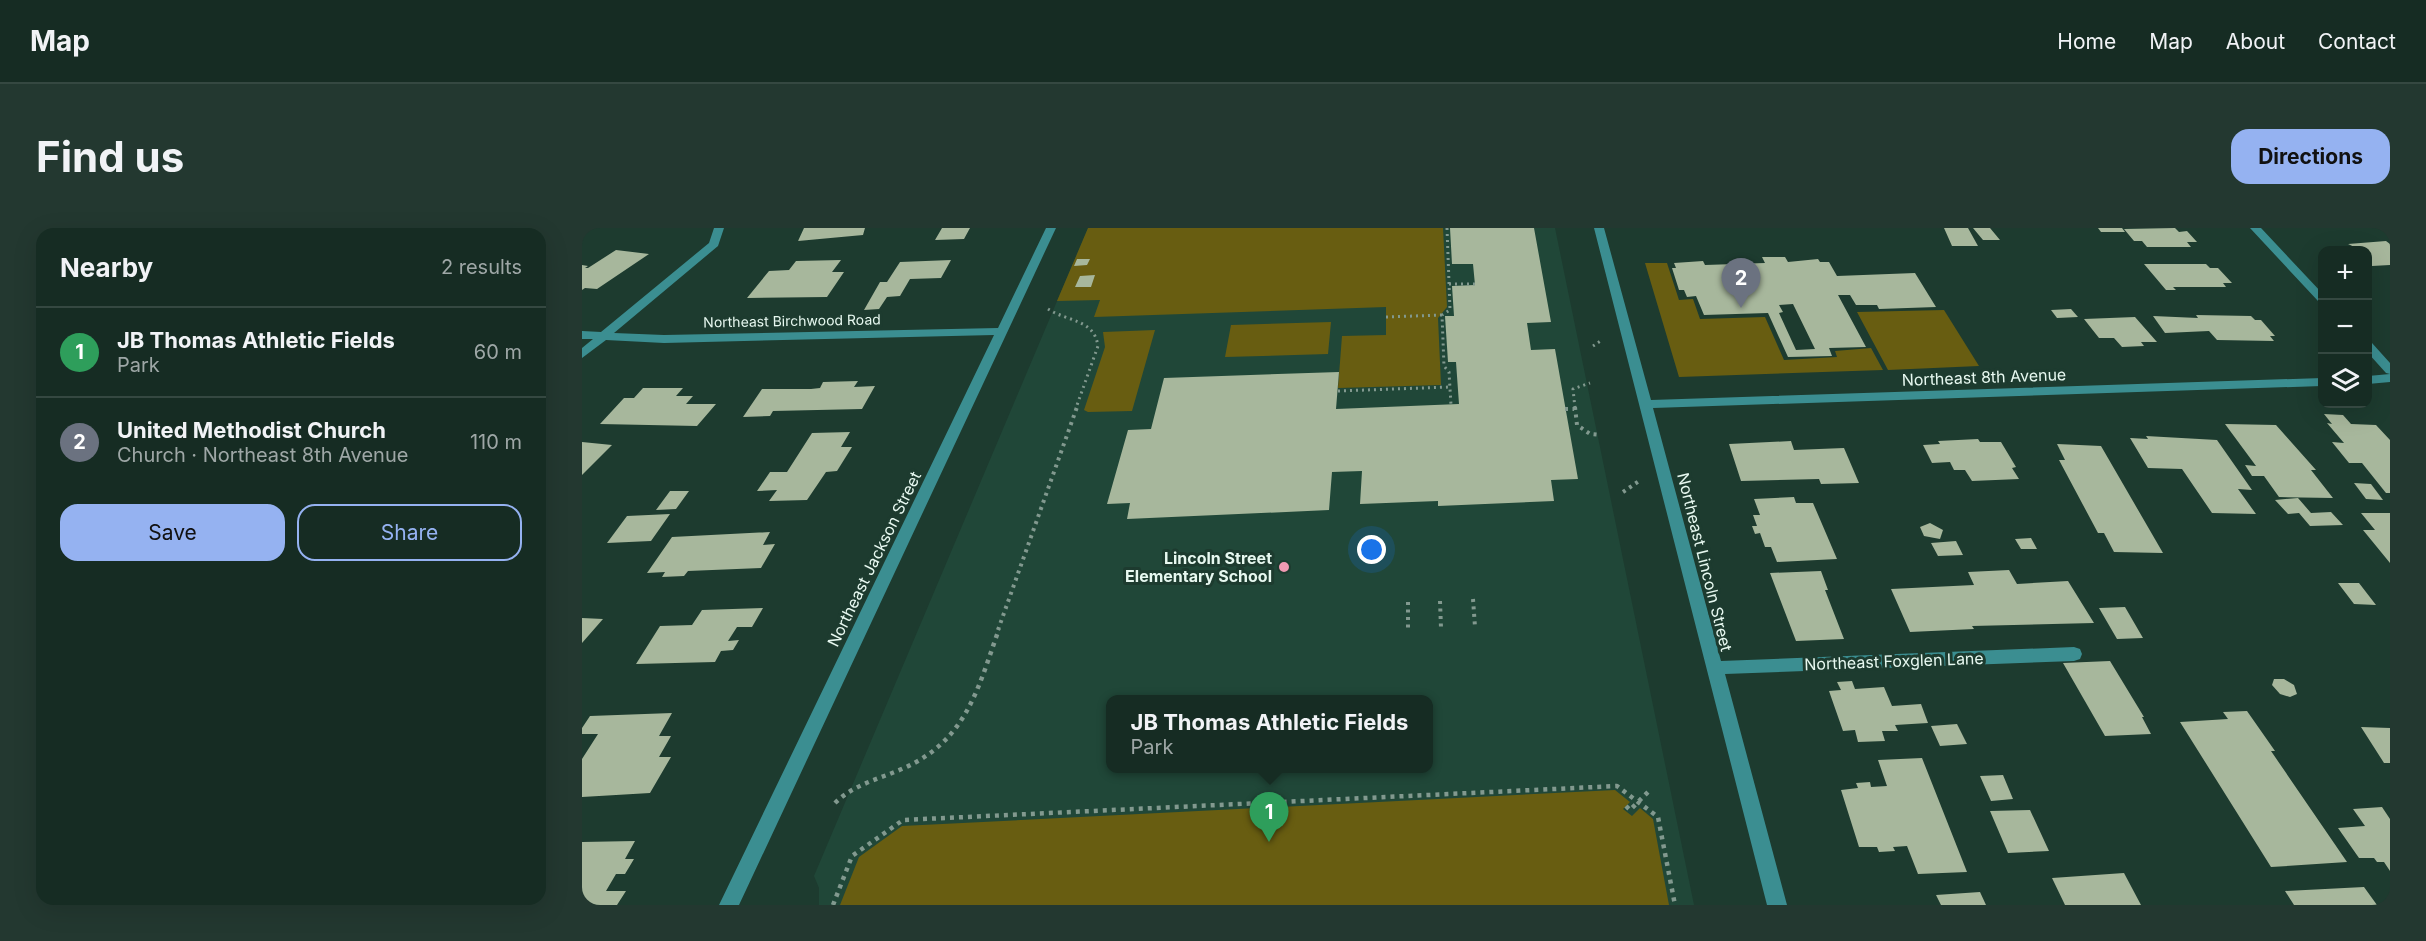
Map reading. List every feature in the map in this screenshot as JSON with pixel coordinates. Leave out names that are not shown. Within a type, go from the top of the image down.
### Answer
[{"type":"street","points":[[582,354],[714,244],[719,228]]},
{"type":"street","name":"Northeast Jackson Street","points":[[729,905],[1051,228]]},
{"type":"street","name":"Northeast Lincoln Street","points":[[1599,228],[1777,905]]},
{"type":"street","points":[[2254,228],[2318,295]]},
{"type":"street","name":"Northeast Birchwood Road","points":[[582,334],[664,339],[1003,331]]},
{"type":"street","points":[[2372,351],[2390,370]]},
{"type":"street","points":[[2372,380],[2390,378]]},
{"type":"street","name":"Northeast 8th Avenue","points":[[1646,404],[2318,382]]},
{"type":"street","name":"Northeast Foxglen Lane","points":[[1714,668],[2074,654]]},
{"type":"path","points":[[1386,317],[1442,315],[1450,310],[1447,228]]},
{"type":"path","points":[[1449,284],[1475,284]]},
{"type":"path","points":[[835,803],[848,790],[905,769],[934,752],[960,726],[973,703],[1098,346],[1095,333],[1086,324],[1056,315],[1048,309]]},
{"type":"path","points":[[1442,315],[1444,366],[1449,372],[1451,405]]},
{"type":"path","points":[[1590,383],[1573,389],[1574,409],[1580,428],[1590,434],[1601,435]]},
{"type":"path","points":[[1338,391],[1450,387]]},
{"type":"path","points":[[1565,409],[1574,409]]},
{"type":"path","points":[[1623,492],[1644,477]]},
{"type":"path","points":[[1473,599],[1475,627]]},
{"type":"path","points":[[1440,601],[1441,628]]},
{"type":"path","points":[[1408,602],[1408,629]]},
{"type":"path","points":[[833,905],[852,856],[903,820],[1617,786],[1658,817],[1675,905]]},
{"type":"path","points":[[1626,806],[1630,810],[1651,789]]},
{"type":"shaded area","name":"Lincoln Street Elementary School","points":[[1088,228],[1555,228],[1694,905],[819,905],[819,888],[814,876]]},
{"type":"shaded area","points":[[1088,228],[1443,228],[1447,307],[1438,318],[1441,385],[1338,388],[1342,336],[1386,335],[1386,307],[1094,317],[1100,300],[1057,301]]},
{"type":"shaded area","points":[[1645,263],[1667,263],[1679,300],[1693,299],[1700,319],[1765,317],[1784,360],[1837,357],[1835,351],[1871,348],[1883,370],[1679,377]]},
{"type":"shaded area","points":[[1944,310],[1979,366],[1888,370],[1857,312]]},
{"type":"shaded area","points":[[1331,322],[1328,354],[1225,357],[1231,325]]},
{"type":"shaded area","points":[[1155,330],[1132,411],[1088,412],[1084,410],[1105,347],[1103,332]]},
{"type":"shaded area","points":[[1615,790],[1630,802],[1623,809],[1632,816],[1640,808],[1653,819],[1669,905],[840,905],[859,857],[902,826]]},
{"type":"building","points":[[804,228],[865,228],[863,235],[798,241]]},
{"type":"building","points":[[942,228],[970,228],[964,239],[935,240]]},
{"type":"building","points":[[1450,228],[1534,228],[1551,322],[1527,323],[1531,350],[1555,349],[1578,479],[1551,480],[1554,501],[1438,506],[1438,501],[1360,504],[1362,471],[1332,472],[1329,510],[1127,519],[1130,503],[1107,504],[1128,430],[1151,429],[1164,378],[1339,372],[1336,409],[1459,404],[1456,362],[1448,362],[1445,316],[1454,316],[1452,286],[1475,285],[1473,264],[1452,264]]},
{"type":"building","points":[[1944,228],[1968,228],[1978,246],[1952,246]]},
{"type":"building","points":[[1973,228],[1990,228],[2000,240],[1983,240]]},
{"type":"building","points":[[2098,228],[2122,228],[2125,232],[2101,232]]},
{"type":"building","points":[[2175,228],[2179,232],[2187,231],[2197,242],[2187,242],[2191,247],[2147,247],[2142,241],[2134,241],[2124,229]]},
{"type":"building","points":[[2386,241],[2390,244],[2390,265],[2372,266],[2372,246],[2348,244]]},
{"type":"building","points":[[616,250],[649,254],[597,289],[582,290],[582,265],[588,268]]},
{"type":"building","points":[[1762,257],[1785,257],[1788,262],[1818,259],[1820,262],[1829,262],[1837,276],[1915,273],[1936,307],[1879,309],[1877,305],[1856,305],[1850,295],[1838,295],[1866,347],[1829,348],[1832,356],[1788,357],[1768,313],[1704,315],[1696,296],[1687,297],[1684,290],[1679,290],[1672,268],[1676,268],[1674,263],[1703,261],[1705,265],[1765,263]],"holes":[[[1793,304],[1815,349],[1796,350],[1779,313],[1783,312],[1779,305]]]},
{"type":"building","points":[[1077,259],[1090,259],[1087,265],[1074,266]]},
{"type":"building","points":[[841,260],[832,272],[844,272],[827,297],[747,298],[769,271],[789,270],[796,261]]},
{"type":"building","points":[[951,260],[941,278],[910,279],[900,296],[887,297],[879,309],[864,310],[880,282],[887,282],[900,262]]},
{"type":"building","points":[[2144,264],[2206,264],[2210,268],[2218,268],[2232,283],[2223,283],[2226,287],[2173,287],[2176,290],[2166,290]]},
{"type":"building","points":[[1095,275],[1091,287],[1075,287],[1080,276]]},
{"type":"building","points":[[2071,309],[2078,317],[2057,318],[2051,310]]},
{"type":"building","points":[[2196,315],[2251,316],[2255,320],[2261,320],[2275,336],[2270,336],[2274,341],[2217,340],[2209,331],[2165,333],[2153,316],[2198,318]]},
{"type":"building","points":[[2135,317],[2157,342],[2141,342],[2144,346],[2122,347],[2114,338],[2099,338],[2084,319]]},
{"type":"building","points":[[858,381],[854,387],[875,386],[862,409],[773,411],[770,416],[743,417],[762,389],[811,389],[820,388],[823,382]]},
{"type":"building","points":[[643,388],[683,388],[676,396],[693,396],[686,404],[716,404],[697,426],[600,424],[624,398],[634,398]]},
{"type":"building","points":[[2324,414],[2343,415],[2351,424],[2376,425],[2390,440],[2390,493],[2386,493],[2362,463],[2349,463],[2332,442],[2344,443],[2327,423],[2332,424]]},
{"type":"building","points":[[2225,424],[2276,425],[2316,470],[2311,470],[2333,498],[2279,497],[2264,476],[2252,476],[2245,465],[2256,466]]},
{"type":"building","points":[[850,432],[841,447],[852,447],[837,471],[826,472],[807,500],[769,501],[777,490],[757,491],[770,472],[787,472],[812,433]]},
{"type":"building","points":[[2146,436],[2217,440],[2252,490],[2238,489],[2256,514],[2212,513],[2182,469],[2148,468],[2130,438],[2148,439]]},
{"type":"building","points":[[1978,439],[1980,442],[2001,442],[2016,467],[2012,468],[2019,479],[1972,481],[1965,470],[1954,470],[1950,462],[1932,463],[1923,445],[1940,444],[1938,441]]},
{"type":"building","points":[[1791,441],[1794,450],[1844,448],[1859,483],[1821,484],[1819,479],[1741,481],[1729,444]]},
{"type":"building","points":[[582,442],[612,445],[582,475]]},
{"type":"building","points":[[2057,444],[2101,446],[2163,553],[2114,552],[2104,533],[2098,533],[2059,460],[2065,460]]},
{"type":"building","points":[[2354,483],[2371,484],[2383,500],[2366,499]]},
{"type":"building","points":[[670,491],[689,491],[676,509],[656,510]]},
{"type":"building","points":[[1794,497],[1796,503],[1813,503],[1837,559],[1777,562],[1771,547],[1765,547],[1760,533],[1755,534],[1752,526],[1757,526],[1753,515],[1760,515],[1754,499]]},
{"type":"building","points":[[2298,498],[2311,513],[2331,512],[2343,525],[2310,526],[2299,513],[2288,514],[2275,500]]},
{"type":"building","points":[[2361,513],[2390,513],[2390,563],[2363,530],[2375,530]]},
{"type":"building","points":[[670,514],[651,541],[607,543],[627,516]]},
{"type":"building","points":[[1930,523],[1943,530],[1940,539],[1924,536],[1920,527]]},
{"type":"building","points":[[770,532],[763,545],[775,544],[761,568],[688,571],[684,576],[662,577],[665,572],[647,573],[672,537]]},
{"type":"building","points":[[2031,538],[2037,549],[2021,549],[2015,539]]},
{"type":"building","points":[[1956,541],[1963,555],[1938,556],[1931,543]]},
{"type":"building","points":[[2009,570],[2017,584],[2068,581],[2094,623],[1972,626],[1974,629],[1910,632],[1891,589],[1974,585],[1968,572]]},
{"type":"building","points":[[1821,571],[1828,590],[1825,590],[1844,639],[1796,641],[1770,573]]},
{"type":"building","points":[[2338,583],[2359,583],[2376,605],[2354,604]]},
{"type":"building","points":[[2125,607],[2143,638],[2117,639],[2099,608]]},
{"type":"building","points":[[763,608],[752,627],[737,627],[728,641],[739,640],[733,650],[721,651],[715,662],[636,664],[660,626],[692,625],[702,610]]},
{"type":"building","points":[[582,618],[603,619],[582,643]]},
{"type":"building","points":[[2110,661],[2144,717],[2142,717],[2151,734],[2105,736],[2063,663]]},
{"type":"building","points":[[2274,679],[2284,679],[2294,685],[2297,694],[2290,697],[2280,694],[2272,685]]},
{"type":"building","points":[[1852,681],[1855,689],[1884,687],[1892,706],[1921,704],[1928,723],[1895,725],[1898,731],[1882,731],[1885,741],[1858,742],[1855,730],[1843,731],[1829,691],[1841,690],[1837,682]]},
{"type":"building","points":[[2247,711],[2275,751],[2271,751],[2347,862],[2271,867],[2180,722],[2228,719],[2223,712]]},
{"type":"building","points":[[672,713],[659,736],[671,736],[659,757],[671,757],[650,793],[582,797],[582,759],[598,734],[582,734],[582,728],[590,716]]},
{"type":"building","points":[[1957,724],[1967,744],[1940,746],[1931,726]]},
{"type":"building","points":[[2361,727],[2390,728],[2390,763],[2384,763]]},
{"type":"building","points":[[1922,758],[1967,872],[1918,874],[1907,846],[1893,847],[1895,851],[1879,852],[1877,847],[1859,847],[1841,790],[1858,788],[1856,783],[1870,782],[1871,787],[1887,786],[1878,760]]},
{"type":"building","points":[[2003,775],[2013,799],[1991,801],[1980,776]]},
{"type":"building","points":[[2382,807],[2390,819],[2390,871],[2384,862],[2377,862],[2374,858],[2359,858],[2338,828],[2365,826],[2353,809]]},
{"type":"building","points":[[2030,810],[2049,851],[2008,853],[1990,811]]},
{"type":"building","points":[[635,841],[625,859],[634,859],[625,874],[616,874],[606,891],[626,891],[617,905],[582,905],[582,842]]},
{"type":"building","points":[[2124,873],[2141,905],[2065,905],[2052,878]]},
{"type":"building","points":[[2364,887],[2377,905],[2294,905],[2285,891]]},
{"type":"building","points":[[1980,892],[1986,905],[1941,905],[1936,895]]},
{"type":"place","name":"United Methodist Church","points":[[1741,308]]},
{"type":"place","name":"Lincoln Street Elementary School","points":[[1284,567]]},
{"type":"place","name":"JB Thomas Athletic Fields","points":[[1269,842]]}]
